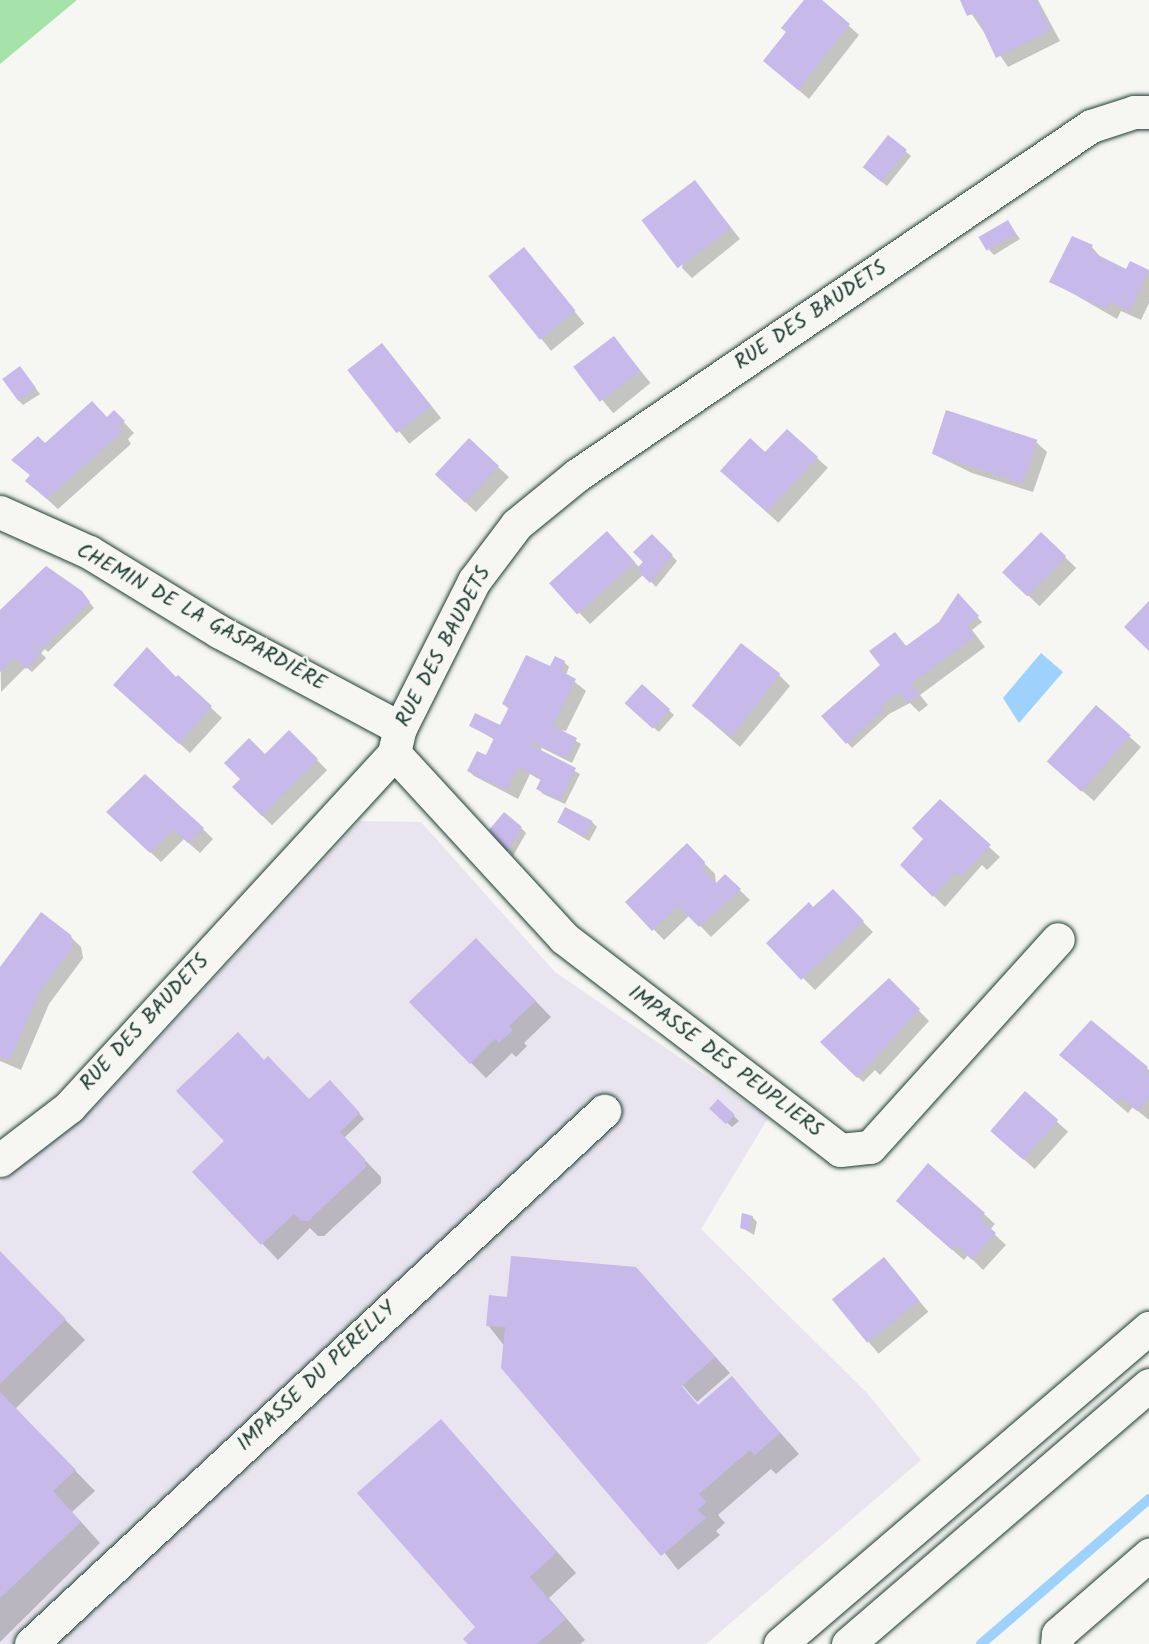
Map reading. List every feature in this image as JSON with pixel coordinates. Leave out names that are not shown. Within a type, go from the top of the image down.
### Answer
[{"type":"street","name":"RUE DES BAUDETS","points":[[0,1160],[69,1107],[397,740],[474,581],[517,524],[559,487],[1091,126],[1134,112],[1149,112]]},
{"type":"street","name":"CHEMIN DE LA GASPARDIÈRE","points":[[0,512],[89,552],[397,740]]},
{"type":"street","name":"IMPASSE DES PEUPLIERS","points":[[397,740],[564,938],[840,1150],[870,1147],[1058,939]]},
{"type":"street","name":"IMPASSE DU PERELLY","points":[[31,1644],[604,1111]]},
{"type":"street","points":[[780,1644],[1149,1328]]},
{"type":"street","points":[[848,1644],[1149,1385]]},
{"type":"street","points":[[1050,1641],[1149,1555]]},
{"type":"shaded area","points":[[360,821],[421,822],[555,972],[768,1118],[701,1229],[868,1394],[921,1460],[706,1644],[0,1644],[0,1183],[94,1108]]},
{"type":"green space","points":[[0,0],[77,0],[0,64]]},
{"type":"water","points":[[1041,653],[1063,672],[1019,723],[1003,698]]},
{"type":"building","points":[[804,0],[822,0],[850,24],[798,90],[763,61],[786,32],[781,28]]},
{"type":"building","points":[[960,0],[1036,0],[1051,30],[996,58],[975,13],[967,16]]},
{"type":"building","points":[[888,135],[907,150],[882,182],[863,167]]},
{"type":"building","points":[[695,180],[731,228],[678,268],[641,220]]},
{"type":"building","points":[[1008,220],[1016,234],[987,251],[979,237]]},
{"type":"building","points":[[1072,236],[1093,245],[1090,251],[1126,269],[1130,261],[1149,270],[1130,311],[1110,302],[1106,309],[1049,282]]},
{"type":"building","points":[[524,247],[576,311],[540,340],[488,276]]},
{"type":"building","points":[[614,336],[640,371],[600,402],[573,367]]},
{"type":"building","points":[[382,343],[431,406],[397,433],[347,370]]},
{"type":"building","points":[[20,366],[36,388],[18,401],[2,379]]},
{"type":"building","points":[[92,401],[107,417],[114,410],[125,421],[118,428],[122,432],[47,499],[25,481],[30,475],[11,460],[38,436],[45,443]]},
{"type":"building","points":[[946,410],[1037,440],[1023,483],[932,454]]},
{"type":"building","points":[[787,429],[818,457],[767,512],[720,471],[750,438],[765,452]]},
{"type":"building","points":[[469,438],[499,466],[465,503],[435,475]]},
{"type":"building","points":[[607,531],[635,562],[577,614],[549,583]]},
{"type":"building","points":[[1041,532],[1066,556],[1027,597],[1002,572]]},
{"type":"building","points":[[652,534],[673,555],[650,583],[636,569],[643,562],[633,552]]},
{"type":"building","points":[[46,566],[82,591],[90,602],[43,648],[30,641],[42,652],[26,669],[15,657],[0,672],[0,610]]},
{"type":"building","points":[[958,593],[979,616],[967,625],[975,636],[911,684],[919,694],[907,703],[899,692],[881,706],[884,710],[846,744],[821,716],[880,665],[869,651],[895,632],[906,646],[939,622]]},
{"type":"building","points":[[1149,601],[1149,651],[1124,627]]},
{"type":"building","points":[[741,643],[780,674],[731,737],[692,706]]},
{"type":"building","points":[[147,647],[176,677],[178,675],[212,706],[179,744],[113,685]]},
{"type":"building","points":[[526,655],[550,666],[555,656],[565,661],[561,671],[576,679],[553,726],[577,738],[567,759],[530,741],[529,744],[576,768],[560,800],[536,789],[541,779],[518,767],[507,790],[467,771],[477,751],[486,755],[494,738],[469,726],[475,713],[500,725],[509,707],[502,704]]},
{"type":"building","points":[[642,684],[670,709],[653,729],[625,703]]},
{"type":"building","points":[[1096,705],[1131,735],[1082,792],[1047,762]]},
{"type":"building","points":[[289,730],[318,759],[262,816],[232,787],[240,779],[224,763],[249,738],[265,754]]},
{"type":"building","points":[[145,774],[204,828],[188,843],[173,829],[150,853],[106,812]]},
{"type":"building","points":[[940,799],[991,845],[961,876],[956,872],[933,897],[900,865],[923,839],[912,828]]},
{"type":"building","points":[[565,807],[593,821],[585,836],[557,822]]},
{"type":"building","points":[[504,812],[522,827],[507,852],[489,830]]},
{"type":"building","points":[[687,843],[705,862],[703,870],[716,883],[725,874],[741,889],[699,927],[678,906],[652,931],[625,902]]},
{"type":"building","points":[[833,889],[864,921],[801,980],[766,943],[809,902],[813,907]]},
{"type":"building","points":[[41,912],[71,935],[73,947],[39,993],[10,1060],[0,1056],[0,967]]},
{"type":"building","points":[[476,938],[536,1001],[509,1026],[513,1030],[499,1043],[495,1039],[470,1064],[409,1002]]},
{"type":"building","points":[[889,978],[920,1009],[857,1078],[820,1042]]},
{"type":"building","points":[[1091,1020],[1148,1067],[1144,1072],[1149,1076],[1149,1097],[1137,1111],[1121,1098],[1117,1103],[1059,1055]]},
{"type":"building","points":[[238,1032],[264,1060],[268,1056],[309,1099],[330,1080],[360,1113],[340,1132],[365,1159],[366,1167],[308,1221],[301,1221],[294,1214],[261,1245],[192,1172],[224,1141],[176,1091]]},
{"type":"building","points":[[1025,1091],[1058,1120],[1023,1160],[990,1131]]},
{"type":"building","points":[[718,1099],[735,1115],[726,1124],[709,1109]]},
{"type":"building","points":[[928,1163],[985,1213],[980,1219],[996,1233],[972,1260],[957,1246],[952,1250],[896,1201]]},
{"type":"building","points":[[742,1213],[753,1216],[749,1231],[740,1228]]},
{"type":"building","points":[[0,1251],[66,1319],[0,1384]]},
{"type":"building","points":[[511,1256],[636,1267],[715,1357],[682,1386],[698,1405],[732,1376],[780,1433],[755,1455],[750,1450],[699,1494],[706,1502],[698,1510],[706,1518],[661,1556],[501,1368],[505,1327],[486,1326],[489,1295],[507,1297]]},
{"type":"building","points":[[884,1257],[919,1301],[867,1343],[832,1299]]},
{"type":"building","points":[[0,1392],[76,1470],[53,1491],[81,1522],[0,1598]]},
{"type":"building","points":[[441,1419],[557,1552],[530,1577],[566,1619],[537,1644],[468,1644],[463,1639],[475,1627],[357,1493]]},
{"type":"waterway","points":[[981,1644],[1149,1499]]}]
